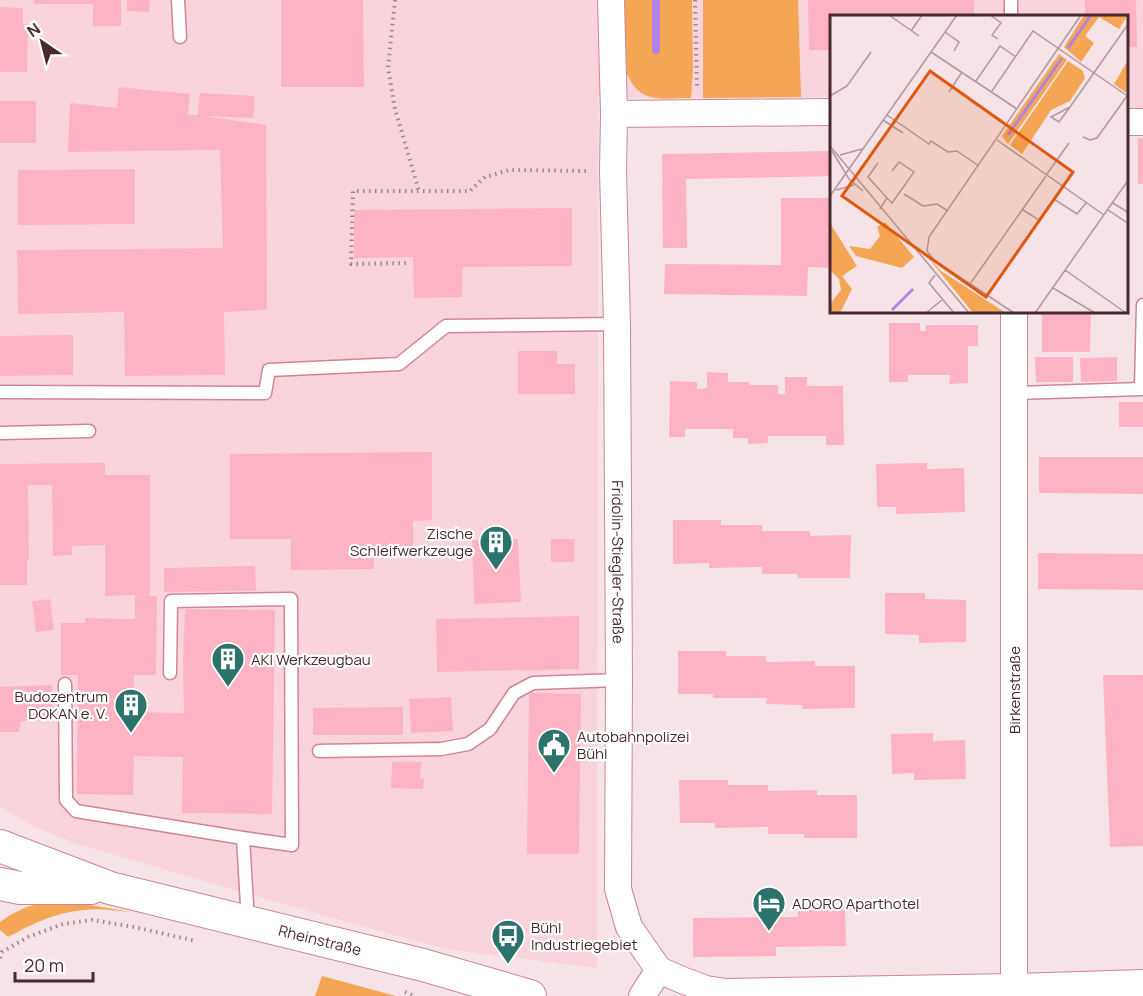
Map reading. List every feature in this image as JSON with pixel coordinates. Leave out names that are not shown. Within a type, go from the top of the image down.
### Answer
[{"type":"street","name":"Fridolin-Stiegler-Straße","points":[[611,0],[617,324],[618,889],[629,927],[659,970]]},
{"type":"street","points":[[614,114],[830,112]]},
{"type":"street","name":"Birkenstraße","points":[[1014,314],[1014,987]]},
{"type":"street","name":"Rheinstraße","points":[[0,846],[110,888],[423,965],[530,996]]},
{"type":"street","name":"Rheinstraße","points":[[6,892],[110,888]]},
{"type":"street","points":[[642,996],[659,970],[706,989],[726,992],[1014,987],[1143,982]]},
{"type":"lane","points":[[178,0],[180,37]]},
{"type":"lane","points":[[1014,393],[1141,389],[1143,305]]},
{"type":"lane","points":[[0,392],[265,393],[269,370],[399,364],[446,326],[617,324]]},
{"type":"lane","points":[[0,433],[89,432]]},
{"type":"lane","points":[[65,684],[66,800],[76,811],[292,845],[291,599],[171,602],[170,673]]},
{"type":"lane","points":[[319,751],[441,749],[468,744],[490,729],[514,693],[532,683],[619,680]]},
{"type":"lane","points":[[243,838],[248,923]]},
{"type":"path","points":[[395,0],[388,68],[395,109],[419,191]]},
{"type":"path","points":[[695,0],[697,113]]},
{"type":"path","points":[[406,263],[351,264],[353,191],[470,190],[485,177],[509,170],[613,171]]},
{"type":"path","points":[[0,958],[2,952],[28,937],[63,924],[92,920],[202,943]]},
{"type":"path","points":[[404,992],[414,996]]},
{"type":"shaded area","points":[[0,0],[1143,0],[1143,110],[1128,110],[1128,15],[830,15],[830,97],[598,96],[597,968],[445,949],[77,844],[35,827],[0,807]]},
{"type":"shaded area","points":[[623,0],[692,0],[691,98],[653,98],[639,91],[633,84],[627,74]]},
{"type":"shaded area","points":[[703,0],[798,0],[801,97],[703,98]]},
{"type":"shaded area","points":[[60,900],[131,912],[96,909],[74,911],[44,919],[8,937],[0,930],[0,922],[21,909]]},
{"type":"shaded area","points":[[322,976],[396,996],[315,996]]},
{"type":"building","points":[[34,0],[121,0],[121,26],[93,26],[93,4],[34,4]]},
{"type":"building","points":[[127,0],[150,0],[149,12],[127,11]]},
{"type":"building","points":[[281,0],[363,0],[364,87],[281,87]]},
{"type":"building","points":[[808,0],[974,0],[974,15],[830,15],[830,50],[809,50]]},
{"type":"building","points":[[1085,0],[1136,0],[1137,47],[1128,47],[1128,15],[1085,15]]},
{"type":"building","points":[[0,7],[23,8],[23,24],[28,24],[27,72],[0,72]]},
{"type":"building","points":[[119,87],[190,94],[188,115],[198,115],[200,93],[255,96],[253,118],[203,116],[266,125],[267,310],[224,312],[225,375],[125,376],[124,312],[18,314],[17,250],[223,248],[220,150],[68,152],[70,103],[117,108]]},
{"type":"building","points":[[0,101],[36,101],[36,143],[0,143]]},
{"type":"building","points":[[1138,138],[1143,138],[1143,184],[1138,184]]},
{"type":"building","points":[[830,151],[830,176],[686,179],[687,248],[663,248],[662,154]]},
{"type":"building","points":[[135,169],[135,224],[18,225],[18,170]]},
{"type":"building","points":[[781,198],[830,198],[830,268],[808,267],[807,296],[664,294],[665,264],[781,265]]},
{"type":"building","points":[[572,208],[572,266],[462,267],[462,297],[414,298],[413,257],[354,258],[354,210]]},
{"type":"building","points":[[1042,314],[1091,314],[1090,352],[1042,352]]},
{"type":"building","points":[[889,323],[920,323],[920,331],[926,331],[926,325],[978,325],[978,346],[968,346],[968,383],[949,384],[950,375],[908,375],[908,382],[889,382]]},
{"type":"building","points":[[73,335],[73,375],[0,376],[0,336]]},
{"type":"building","points":[[518,351],[557,351],[557,364],[575,364],[575,394],[518,394]]},
{"type":"building","points":[[1035,357],[1073,357],[1073,382],[1036,382]]},
{"type":"building","points":[[1117,357],[1117,381],[1081,382],[1080,358]]},
{"type":"building","points":[[707,372],[728,373],[728,382],[778,385],[778,394],[785,394],[785,377],[807,377],[807,386],[843,386],[844,445],[826,445],[826,436],[768,436],[768,443],[748,444],[748,438],[733,438],[733,429],[685,429],[685,437],[669,437],[670,381],[697,382],[697,389],[707,388]]},
{"type":"building","points":[[1119,402],[1143,402],[1143,427],[1119,427]]},
{"type":"building","points":[[432,452],[432,520],[413,521],[413,550],[374,550],[374,569],[291,570],[291,539],[230,539],[230,454]]},
{"type":"building","points":[[1039,457],[1143,457],[1143,494],[1039,493]]},
{"type":"building","points":[[105,463],[105,475],[150,475],[150,596],[157,596],[156,675],[134,675],[133,712],[184,713],[185,609],[275,610],[272,814],[182,813],[183,757],[134,756],[133,795],[77,794],[78,675],[61,675],[61,623],[85,623],[85,618],[135,619],[135,595],[105,596],[105,545],[72,546],[72,555],[53,556],[52,485],[28,485],[27,585],[0,585],[0,464]]},
{"type":"building","points":[[927,463],[927,469],[964,468],[965,512],[896,514],[896,507],[877,507],[876,464]]},
{"type":"building","points":[[673,520],[721,520],[721,525],[762,525],[762,531],[810,531],[810,536],[851,535],[850,578],[798,578],[797,574],[762,574],[762,567],[709,568],[709,563],[673,564]]},
{"type":"building","name":"Zische Schleifwerkzeuge","points":[[518,539],[521,602],[474,604],[472,540]]},
{"type":"building","points":[[551,539],[574,539],[574,562],[551,562]]},
{"type":"building","points":[[1038,553],[1143,554],[1143,590],[1038,589]]},
{"type":"building","points":[[255,566],[256,591],[164,592],[164,568]]},
{"type":"building","points":[[885,593],[925,593],[925,599],[966,600],[966,642],[919,643],[919,635],[885,634]]},
{"type":"building","points":[[50,599],[54,630],[36,632],[32,601]]},
{"type":"building","points":[[579,616],[579,669],[437,672],[436,619]]},
{"type":"building","points":[[678,651],[726,651],[726,656],[766,656],[766,662],[815,661],[815,666],[855,666],[855,708],[802,709],[803,705],[766,704],[767,698],[713,698],[713,694],[678,694]]},
{"type":"building","points":[[1103,675],[1143,675],[1143,846],[1110,847]]},
{"type":"building","points":[[52,685],[53,720],[21,721],[19,732],[0,732],[0,687]]},
{"type":"building","name":"Autobahnpolizei Bühl","points":[[529,693],[581,694],[579,854],[527,854]]},
{"type":"building","points":[[451,697],[453,731],[411,733],[409,699]]},
{"type":"building","points":[[403,707],[403,735],[313,735],[313,708]]},
{"type":"building","points":[[933,733],[933,741],[965,740],[966,779],[914,780],[914,773],[892,774],[891,734]]},
{"type":"building","points":[[392,762],[421,762],[420,778],[424,778],[423,789],[391,788]]},
{"type":"building","points":[[679,780],[728,780],[728,785],[768,785],[768,791],[817,790],[817,795],[857,795],[857,838],[804,838],[804,834],[768,834],[768,827],[715,828],[715,823],[680,823]]},
{"type":"building","name":"ADORO Aparthotel","points":[[845,906],[846,946],[776,947],[776,956],[693,957],[693,918],[798,917],[798,907]]},
{"type":"waterway","points":[[656,0],[656,50]]},
{"type":"place","name":"Zische Schleifwerkzeuge","points":[[496,571]]},
{"type":"place","name":"AKI Werkzeugbau","points":[[228,688]]},
{"type":"place","name":"Budozentrum DOKAN e. V.","points":[[131,734]]},
{"type":"place","name":"Autobahnpolizei Bühl","points":[[554,774]]},
{"type":"place","name":"ADORO Aparthotel","points":[[769,932]]},
{"type":"place","name":"Bühl Industriegebiet","points":[[508,965]]}]
